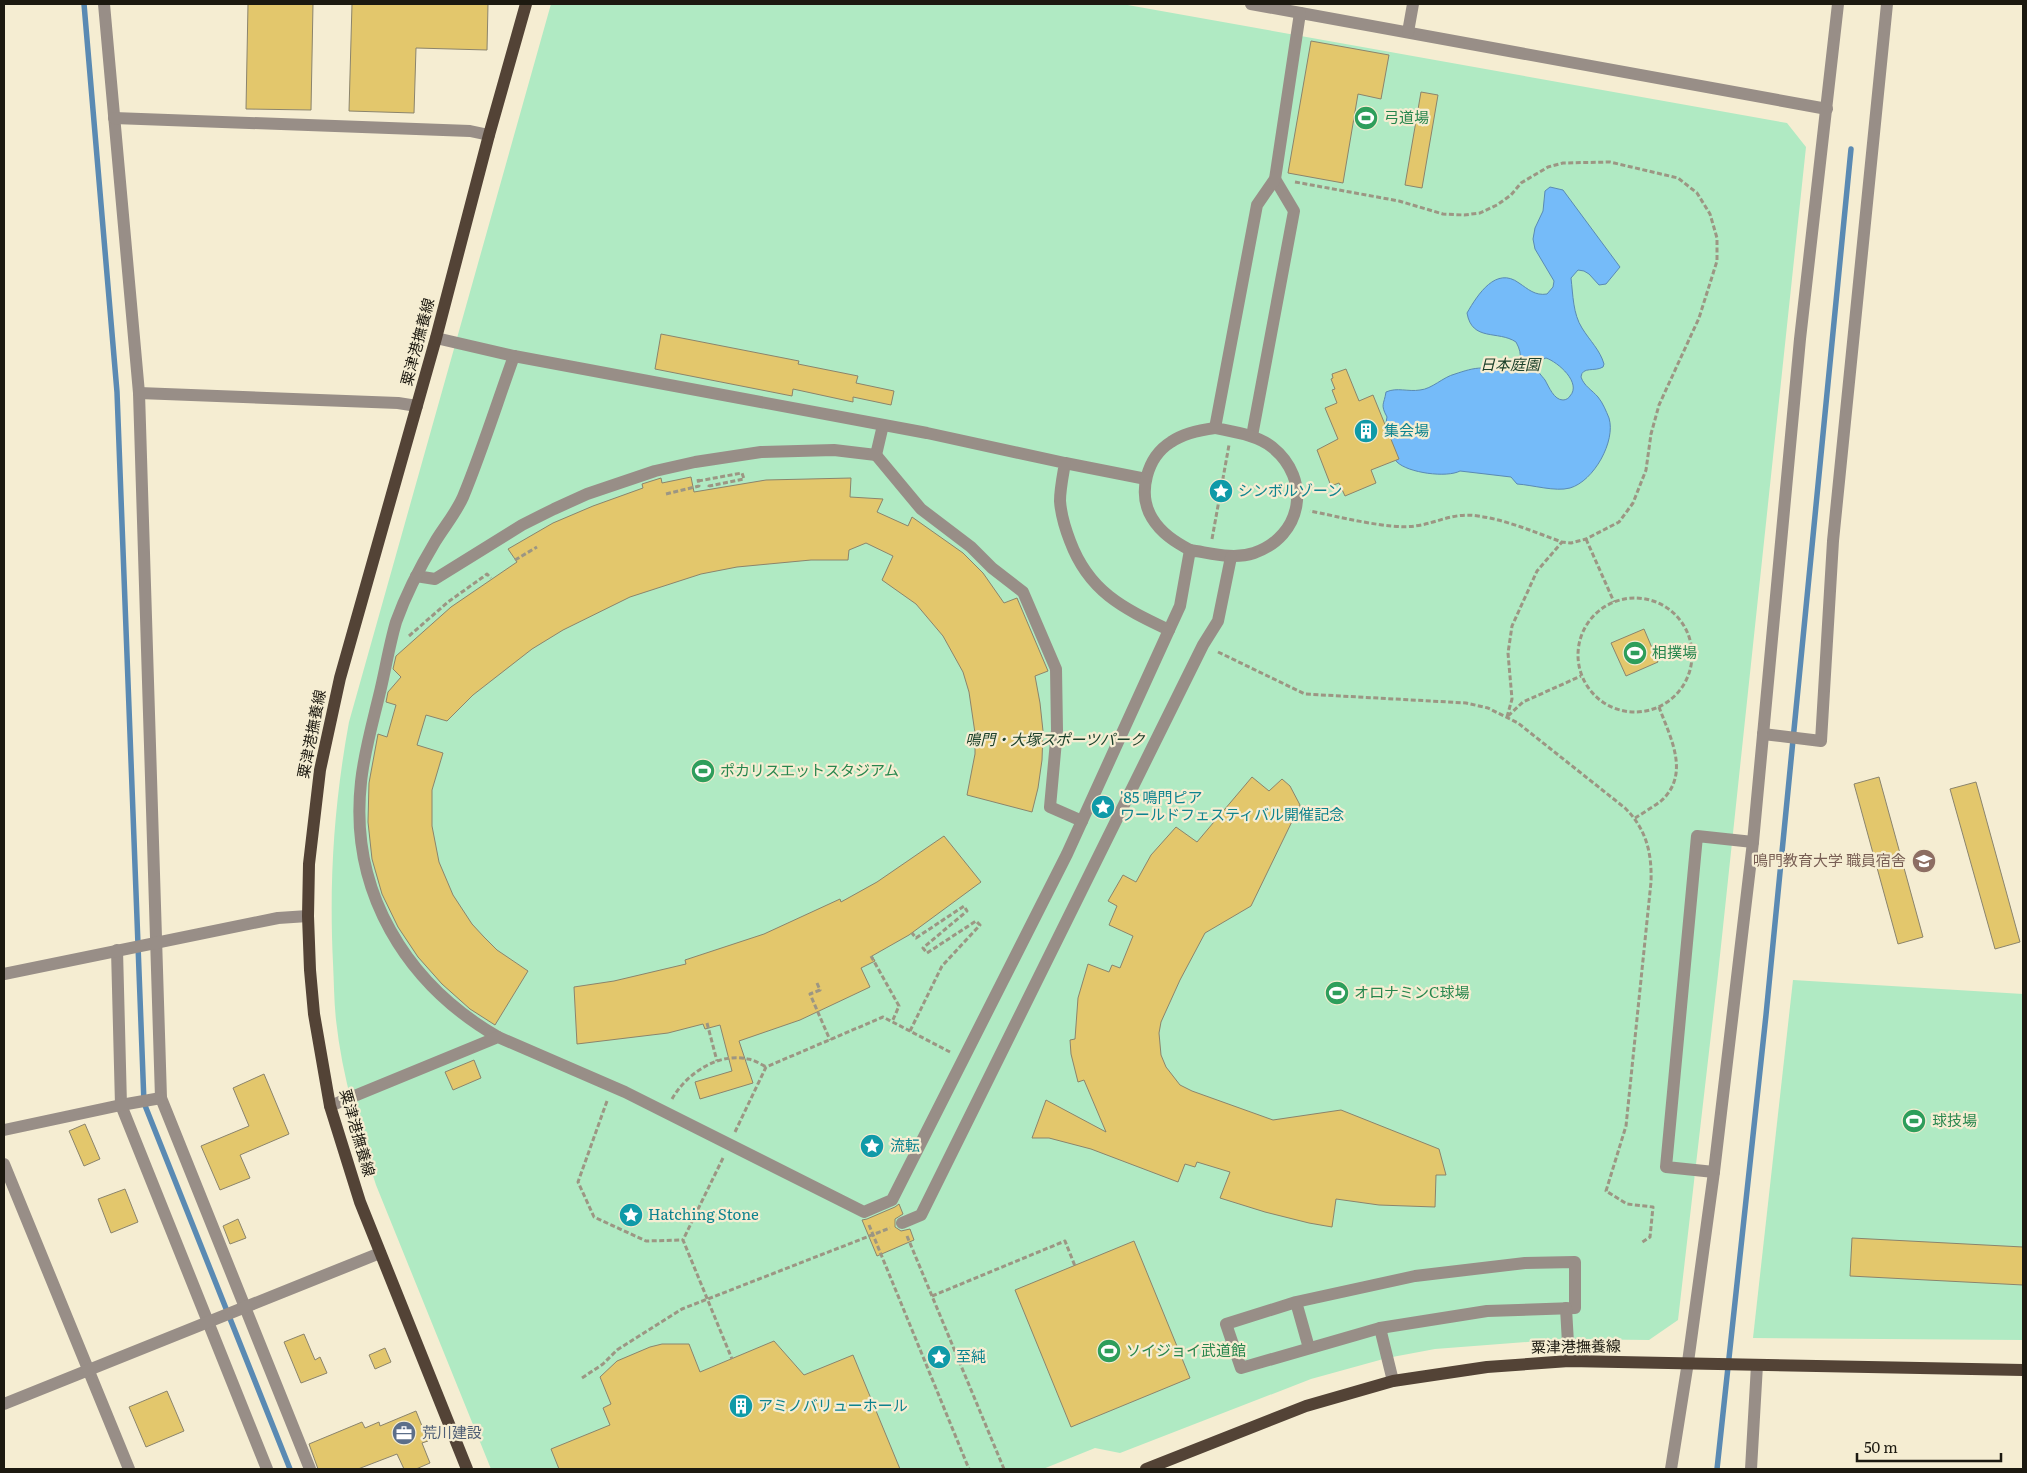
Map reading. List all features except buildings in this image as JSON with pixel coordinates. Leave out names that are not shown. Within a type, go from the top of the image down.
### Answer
[{"type":"main road","name":"粟津港撫養線","points":[[467,1469],[360,1202],[330,1106],[314,1014],[310,970],[309,864],[320,770],[340,678],[436,338],[489,135],[526,4]]},
{"type":"main road","name":"粟津港撫養線","points":[[1146,1469],[1306,1406],[1393,1381],[1487,1366],[1569,1360],[2023,1370]]},
{"type":"street","points":[[104,4],[139,393],[158,1099],[310,1469]]},
{"type":"street","points":[[1251,4],[1827,109]]},
{"type":"street","points":[[1408,32],[1413,4]]},
{"type":"street","points":[[1671,1469],[1714,1172],[1753,842],[1800,338],[1838,4]]},
{"type":"street","points":[[1763,734],[1821,741],[1833,541],[1887,4]]},
{"type":"street","points":[[1215,428],[1257,205],[1275,179],[1300,12]]},
{"type":"street","points":[[114,118],[470,131],[489,135]]},
{"type":"street","points":[[1252,436],[1294,211],[1275,179]]},
{"type":"street","points":[[436,338],[514,356],[884,425],[1146,479]]},
{"type":"street","points":[[514,356],[462,498],[416,576],[396,622],[364,758],[359,808],[364,859],[376,899],[390,930],[418,972],[453,1008],[474,1023],[498,1037],[612,1087],[864,1212],[892,1200],[1082,821],[1180,606],[1190,550]]},
{"type":"street","points":[[139,393],[398,403],[417,406]]},
{"type":"street","points":[[876,456],[884,425]]},
{"type":"street","points":[[1215,428],[1232,432],[1252,436],[1271,446],[1284,458],[1293,473],[1298,492],[1296,509],[1290,524],[1282,536],[1254,553],[1231,556],[1190,550],[1165,534],[1152,517],[1146,501],[1146,479],[1158,452],[1170,442],[1186,434],[1215,428]]},
{"type":"street","points":[[416,576],[435,579],[522,525],[554,509],[612,484],[655,471],[703,460],[761,452],[834,450],[876,456],[921,509],[971,546],[992,568],[1023,592],[1056,669],[1056,730],[1050,808],[1082,821]]},
{"type":"street","points":[[1065,463],[1060,500],[1062,522],[1077,561],[1104,594],[1119,605],[1169,630]]},
{"type":"street","points":[[902,1223],[921,1215],[1203,645],[1218,621],[1231,556]]},
{"type":"street","points":[[1714,1172],[1666,1167],[1697,836],[1753,842]]},
{"type":"street","points":[[4,974],[278,918],[308,916]]},
{"type":"street","points":[[119,950],[124,1104],[266,1469]]},
{"type":"street","points":[[330,1106],[498,1037]]},
{"type":"street","points":[[4,1130],[124,1104],[158,1099]]},
{"type":"street","points":[[4,1164],[129,1469]]},
{"type":"street","points":[[4,1404],[380,1253]]},
{"type":"street","points":[[1575,1262],[1575,1308],[1487,1311],[1380,1328],[1241,1368],[1226,1324],[1296,1302],[1415,1276],[1525,1263],[1575,1262]]},
{"type":"street","points":[[1296,1302],[1309,1348]]},
{"type":"street","points":[[1566,1308],[1569,1360]]},
{"type":"street","points":[[1380,1328],[1393,1381]]},
{"type":"street","points":[[1751,1469],[1753,1364]]},
{"type":"path","points":[[1275,179],[1400,200],[1443,214],[1480,213],[1497,205],[1511,195],[1521,183],[1548,167],[1563,163],[1610,162],[1678,178],[1698,193],[1710,214],[1717,238],[1717,261],[1699,318],[1659,405],[1651,434],[1646,470],[1634,503],[1619,522],[1586,539],[1571,543],[1562,542],[1503,522],[1477,516],[1454,515],[1414,527],[1386,525],[1296,509]]},
{"type":"path","points":[[1209,553],[1232,432]]},
{"type":"path","points":[[698,481],[742,473],[744,479],[709,486],[710,489]]},
{"type":"path","points":[[666,494],[693,487]]},
{"type":"path","points":[[1586,539],[1614,602]]},
{"type":"path","points":[[1507,717],[1512,699],[1508,653],[1512,626],[1537,571],[1562,542]]},
{"type":"path","points":[[515,560],[537,547]]},
{"type":"path","points":[[407,638],[448,602],[487,574],[491,578]]},
{"type":"path","points":[[1632,598],[1649,600],[1665,607],[1672,613],[1688,634],[1692,650],[1690,668],[1684,684],[1673,698],[1659,707],[1641,712],[1623,711],[1606,705],[1592,693],[1581,676],[1578,660],[1579,641],[1587,624],[1599,610],[1614,602],[1632,598]]},
{"type":"path","points":[[1203,645],[1305,694],[1466,703],[1488,708],[1507,717],[1530,732],[1635,818],[1650,851],[1651,882],[1626,1126],[1606,1191],[1626,1204],[1653,1207],[1650,1237],[1641,1242]]},
{"type":"path","points":[[1507,717],[1523,702],[1581,676]]},
{"type":"path","points":[[1635,818],[1662,800],[1672,786],[1677,772],[1677,757],[1659,707]]},
{"type":"path","points":[[910,1031],[942,966],[980,925],[976,921],[927,953],[924,948],[967,911],[964,906],[916,938],[912,933]]},
{"type":"path","points":[[872,956],[899,1006],[892,1022]]},
{"type":"path","points":[[817,983],[820,990],[810,994],[830,1040]]},
{"type":"path","points":[[732,1359],[683,1240],[766,1067],[883,1017],[964,1059]]},
{"type":"path","points":[[707,1023],[717,1061]]},
{"type":"path","points":[[665,1113],[681,1085],[691,1076],[717,1061],[733,1058],[748,1059],[766,1067]]},
{"type":"path","points":[[612,1087],[578,1182],[594,1217],[646,1241],[683,1240]]},
{"type":"path","points":[[864,1212],[969,1469]]},
{"type":"path","points":[[582,1378],[603,1364],[617,1350],[682,1309],[902,1223],[1004,1469]]},
{"type":"path","points":[[932,1296],[1065,1241],[1075,1266]]},
{"type":"green space","name":"鳴門・大塚スポーツパーク","points":[[551,4],[1122,4],[1787,123],[1806,147],[1718,974],[1678,1320],[1649,1340],[1567,1339],[1435,1349],[1387,1358],[1311,1379],[1120,1453],[1095,1448],[1043,1469],[491,1469],[376,1185],[352,1104],[342,1062],[335,1013],[332,872],[336,812],[349,722]]},
{"type":"green space","name":"球技場","points":[[1793,980],[2023,994],[2023,1340],[1753,1338]]},
{"type":"water","points":[[1550,187],[1563,190],[1620,267],[1606,284],[1599,285],[1584,271],[1578,270],[1571,278],[1574,304],[1579,323],[1600,354],[1604,364],[1600,368],[1586,370],[1581,377],[1600,399],[1609,418],[1609,438],[1601,459],[1595,469],[1579,484],[1564,489],[1517,484],[1511,477],[1460,471],[1437,474],[1418,472],[1402,466],[1391,453],[1388,440],[1387,417],[1383,407],[1386,392],[1424,389],[1458,373],[1475,369],[1511,366],[1517,363],[1520,358],[1520,351],[1516,342],[1509,338],[1480,332],[1474,328],[1467,313],[1482,291],[1495,280],[1511,279],[1532,292],[1539,294],[1547,294],[1553,287],[1554,281],[1535,249],[1533,239],[1535,228],[1543,211],[1545,191]],"holes":[[[1546,358],[1562,368],[1571,379],[1573,391],[1570,397],[1566,399],[1563,400],[1554,396],[1536,368],[1536,365],[1541,360]]]},
{"type":"waterway","points":[[84,4],[117,392],[144,1103],[290,1469]]},
{"type":"waterway","points":[[1717,1469],[1766,1015],[1851,149]]},
{"type":"place","name":"弓道場","points":[[1366,118]]},
{"type":"place","name":"集会場","points":[[1366,431]]},
{"type":"place","name":"シンボルゾーン","points":[[1221,491]]},
{"type":"place","name":"相撲場","points":[[1635,653]]},
{"type":"place","name":"ポカリスエットスタジアム","points":[[703,771]]},
{"type":"place","name":"'85 鳴門ピア ワールドフェスティバル開催記念","points":[[1103,807]]},
{"type":"place","name":"鳴門教育大学 職員宿舎","points":[[1924,861]]},
{"type":"place","name":"オロナミンC球場","points":[[1337,993]]},
{"type":"place","name":"球技場","points":[[1914,1121]]},
{"type":"place","name":"流転","points":[[872,1146]]},
{"type":"place","name":"Hatching Stone","points":[[631,1215]]},
{"type":"place","name":"ソイジョイ武道館","points":[[1109,1351]]},
{"type":"place","name":"至純","points":[[939,1357]]},
{"type":"place","name":"アミノバリューホール","points":[[741,1406]]},
{"type":"place","name":"荒川建設","points":[[404,1433]]},
{"type":"park label","name":"日本庭園","points":[[1510,365]]}]
